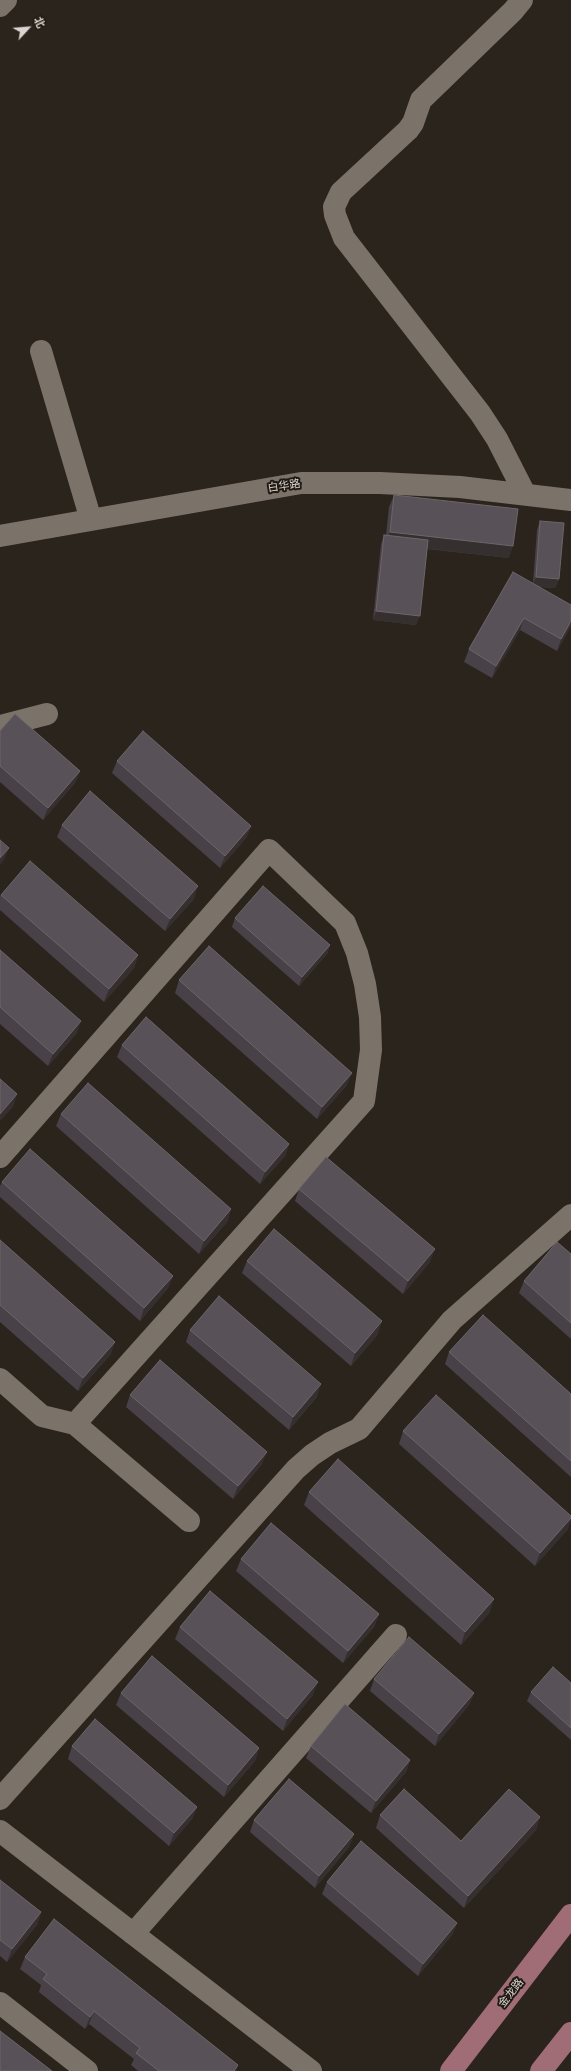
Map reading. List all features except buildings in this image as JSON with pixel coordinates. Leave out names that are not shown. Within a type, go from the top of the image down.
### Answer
[{"type":"main road","name":"金龙路","points":[[450,2071],[571,1915]]},
{"type":"main road","points":[[541,2071],[571,2033]]},
{"type":"street","points":[[0,6],[6,0]]},
{"type":"street","points":[[522,0],[513,11],[421,100],[410,127],[341,192],[334,207],[335,215],[344,238],[480,413],[497,439],[525,494]]},
{"type":"street","points":[[41,351],[91,520]]},
{"type":"street","name":"白华路","points":[[0,536],[301,483],[380,482],[460,487],[571,500]]},
{"type":"street","points":[[0,726],[46,714]]},
{"type":"street","points":[[0,1157],[269,850],[345,923],[357,953],[365,984],[370,1017],[371,1050],[364,1101],[75,1424]]},
{"type":"street","points":[[0,1798],[296,1470],[312,1455],[330,1443],[359,1429],[452,1320],[571,1215]]},
{"type":"street","points":[[0,1379],[42,1416],[75,1424],[189,1521]]},
{"type":"street","points":[[133,1934],[396,1635]]},
{"type":"street","points":[[0,1831],[311,2071]]},
{"type":"street","points":[[0,2003],[87,2071]]}]
